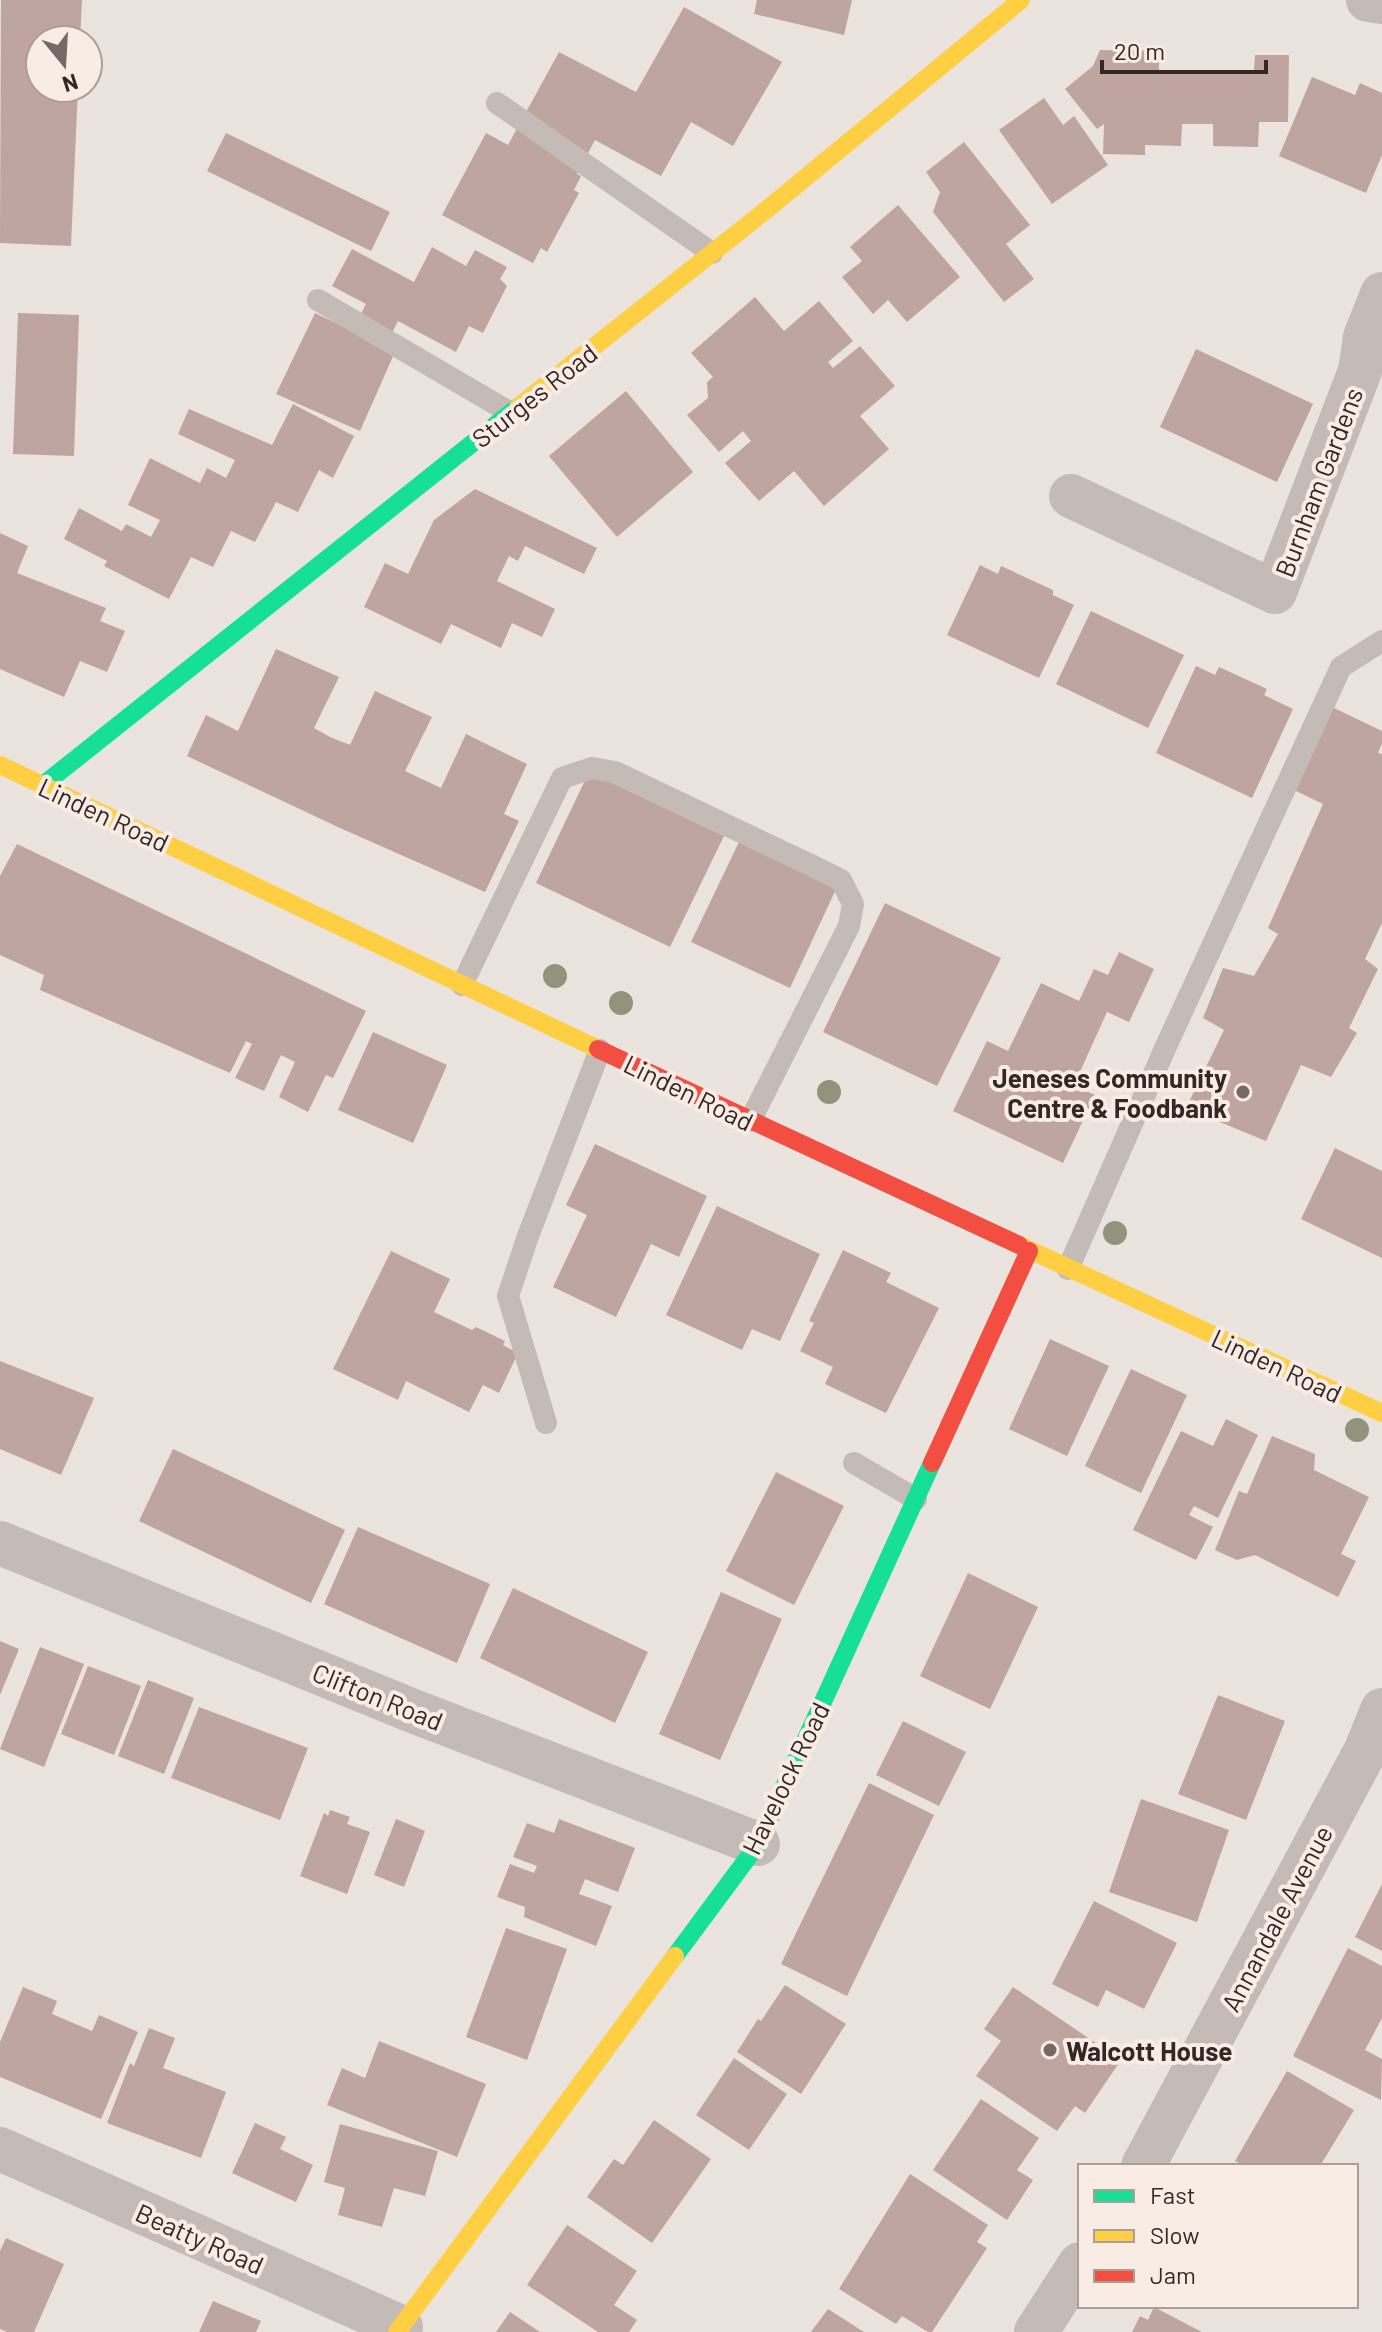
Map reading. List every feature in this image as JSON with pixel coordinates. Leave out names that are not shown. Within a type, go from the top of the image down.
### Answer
[{"type":"street","name":"Sturges Road","points":[[43,785],[712,253],[1021,0]]},
{"type":"street","points":[[1368,0],[1382,2]]},
{"type":"street","name":"Burnham Gardens","points":[[1071,496],[1275,592],[1371,376],[1365,337],[1382,294]]},
{"type":"street","name":"Linden Road","points":[[3,773],[43,785],[750,1121],[1382,1413]]},
{"type":"street","name":"Havelock Road","points":[[399,2330],[758,1844],[1029,1251]]},
{"type":"street","name":"Clifton Road","points":[[0,1543],[413,1711],[758,1844]]},
{"type":"street","name":"Annandale Avenue","points":[[1144,2164],[1366,1750],[1382,1710]]},
{"type":"street","name":"Beatty Road","points":[[0,2149],[399,2330]]},
{"type":"street","points":[[1036,2332],[1078,2267]]},
{"type":"lane","points":[[497,103],[712,253]]},
{"type":"lane","points":[[318,300],[511,413]]},
{"type":"lane","points":[[1068,1269],[1167,1044],[1341,667],[1382,641]]},
{"type":"lane","points":[[462,985],[562,778],[592,768],[615,772],[841,880],[853,904],[849,926],[750,1121]]},
{"type":"lane","points":[[546,1423],[508,1296],[600,1050]]},
{"type":"lane","points":[[854,1463],[916,1499]]},
{"type":"building","points":[[1,0],[82,0],[81,24],[24,24],[24,104],[77,104],[71,246],[0,243]]},
{"type":"building","points":[[757,0],[852,0],[844,35],[754,14]]},
{"type":"building","points":[[684,7],[782,62],[733,146],[691,122],[661,176],[595,140],[577,174],[581,176],[574,190],[579,193],[547,252],[541,248],[533,263],[442,215],[486,133],[508,145],[559,52],[636,92]]},
{"type":"building","points":[[1100,50],[1159,51],[1159,70],[1254,71],[1255,55],[1289,55],[1288,122],[1259,122],[1258,147],[1213,146],[1213,124],[1182,124],[1181,146],[1145,145],[1145,155],[1103,154],[1104,124],[1097,129],[1065,89],[1093,66]]},
{"type":"building","points":[[1312,77],[1355,95],[1360,83],[1382,93],[1382,155],[1366,193],[1279,156]]},
{"type":"building","points":[[1044,98],[1063,125],[1074,116],[1108,165],[1052,204],[999,130]]},
{"type":"building","points":[[226,133],[390,212],[371,251],[207,171]]},
{"type":"building","points":[[964,142],[1030,225],[1006,244],[1034,279],[1004,302],[933,212],[940,192],[926,172]]},
{"type":"building","points":[[898,205],[960,277],[907,322],[888,300],[873,314],[842,277],[862,261],[850,247]]},
{"type":"building","points":[[432,247],[466,266],[475,250],[507,267],[500,279],[507,286],[483,333],[469,326],[456,352],[398,321],[385,347],[394,354],[360,431],[276,394],[315,313],[352,331],[366,304],[332,286],[352,249],[414,282]]},
{"type":"building","points":[[755,297],[784,331],[819,301],[853,341],[828,362],[833,368],[860,346],[895,386],[860,416],[889,449],[824,506],[794,471],[759,501],[725,463],[751,441],[743,431],[719,452],[687,415],[708,398],[707,382],[713,377],[691,353]]},
{"type":"building","points":[[18,313],[79,315],[74,456],[13,454]]},
{"type":"building","points":[[1196,349],[1313,404],[1277,482],[1160,427]]},
{"type":"building","points":[[626,391],[693,472],[617,537],[549,456]]},
{"type":"building","points":[[293,404],[354,436],[333,478],[319,470],[298,512],[276,502],[255,542],[231,531],[213,567],[191,557],[169,599],[104,566],[107,561],[64,539],[79,508],[122,531],[126,524],[151,537],[160,520],[128,505],[150,458],[200,483],[207,468],[226,478],[235,460],[178,434],[189,409],[272,445]]},
{"type":"building","points":[[475,489],[597,548],[584,574],[525,546],[518,561],[509,556],[497,581],[555,609],[542,637],[512,623],[501,648],[451,624],[441,644],[364,607],[385,563],[408,574],[434,520]]},
{"type":"building","points":[[0,533],[28,546],[17,573],[106,608],[100,621],[125,631],[107,672],[80,661],[64,697],[0,669]]},
{"type":"building","points":[[980,565],[998,574],[1001,566],[1053,590],[1053,595],[1074,605],[1039,678],[947,635]]},
{"type":"building","points":[[1091,611],[1184,655],[1148,728],[1056,684]]},
{"type":"building","points":[[276,649],[339,677],[314,728],[330,737],[350,745],[375,691],[432,717],[405,771],[441,788],[466,734],[527,764],[504,814],[519,821],[485,892],[187,756],[206,715],[238,731]]},
{"type":"building","points":[[1196,666],[1215,675],[1219,667],[1267,689],[1264,695],[1293,709],[1252,798],[1156,753]]},
{"type":"building","points":[[1330,706],[1382,731],[1378,753],[1382,754],[1382,923],[1365,959],[1378,969],[1349,1028],[1357,1033],[1331,1077],[1301,1065],[1266,1141],[1186,1108],[1224,1030],[1203,1018],[1223,968],[1254,976],[1278,934],[1268,928],[1323,804],[1290,788]]},
{"type":"building","points":[[589,772],[724,836],[670,947],[536,883]]},
{"type":"building","points":[[739,842],[837,887],[790,988],[691,942]]},
{"type":"building","points":[[17,844],[366,1011],[333,1078],[326,1075],[308,1112],[279,1097],[295,1062],[281,1055],[264,1091],[235,1078],[252,1044],[246,1041],[230,1073],[40,990],[44,975],[0,955],[0,876]]},
{"type":"building","points":[[885,903],[1001,958],[937,1086],[823,1032]]},
{"type":"building","points":[[1119,952],[1154,969],[1129,1022],[1107,1012],[1074,1085],[1095,1095],[1063,1163],[953,1111],[987,1041],[1008,1051],[1041,983],[1079,1001],[1094,969],[1108,975]]},
{"type":"building","points":[[373,1032],[447,1065],[413,1143],[338,1110]]},
{"type":"building","points":[[595,1144],[707,1196],[679,1257],[651,1244],[616,1317],[553,1287],[587,1215],[566,1205]]},
{"type":"building","points":[[1335,1148],[1382,1171],[1382,1258],[1301,1219]]},
{"type":"building","points":[[717,1206],[820,1254],[780,1341],[752,1329],[742,1350],[666,1315]]},
{"type":"building","points":[[843,1250],[891,1273],[886,1282],[939,1308],[886,1413],[825,1384],[833,1367],[800,1351],[814,1323],[809,1321]]},
{"type":"building","points":[[391,1251],[450,1279],[434,1312],[505,1341],[503,1345],[518,1353],[499,1393],[483,1385],[469,1412],[406,1381],[398,1400],[333,1369]]},
{"type":"building","points":[[1050,1339],[1109,1366],[1067,1456],[1009,1429]]},
{"type":"building","points":[[0,1361],[94,1398],[61,1475],[0,1449]]},
{"type":"building","points":[[1131,1369],[1187,1395],[1141,1493],[1085,1466]]},
{"type":"building","points":[[1226,1419],[1258,1435],[1218,1518],[1194,1506],[1189,1515],[1213,1527],[1196,1560],[1133,1530],[1181,1431],[1213,1446]]},
{"type":"building","points":[[1272,1436],[1315,1454],[1314,1470],[1369,1497],[1341,1554],[1356,1561],[1338,1597],[1255,1555],[1237,1560],[1215,1550],[1239,1491],[1247,1494]]},
{"type":"building","points":[[173,1449],[345,1530],[311,1603],[139,1521]]},
{"type":"building","points":[[776,1472],[844,1506],[794,1605],[726,1571]]},
{"type":"building","points":[[358,1527],[490,1584],[457,1663],[324,1604]]},
{"type":"building","points":[[968,1573],[1038,1607],[990,1709],[920,1676]]},
{"type":"building","points":[[513,1588],[648,1652],[615,1723],[480,1658]]},
{"type":"building","points":[[721,1592],[782,1619],[720,1760],[659,1734]]},
{"type":"building","points":[[0,1641],[19,1649],[0,1695]]},
{"type":"building","points":[[40,1647],[84,1664],[44,1767],[0,1749]]},
{"type":"building","points":[[88,1666],[141,1686],[114,1755],[61,1734]]},
{"type":"building","points":[[148,1680],[194,1698],[164,1774],[118,1756]]},
{"type":"building","points":[[1218,1695],[1285,1721],[1246,1820],[1178,1794]]},
{"type":"building","points":[[199,1707],[308,1748],[280,1820],[171,1778]]},
{"type":"building","points":[[903,1721],[966,1752],[939,1806],[876,1775]]},
{"type":"building","points":[[869,1783],[934,1815],[847,1996],[781,1964]]},
{"type":"building","points":[[1141,1799],[1229,1830],[1197,1922],[1109,1892]]},
{"type":"building","points":[[330,1810],[350,1817],[347,1824],[370,1832],[347,1894],[300,1876],[324,1813],[328,1816]]},
{"type":"building","points":[[396,1819],[425,1831],[404,1887],[374,1875]]},
{"type":"building","points":[[559,1819],[635,1848],[618,1892],[585,1879],[579,1894],[612,1906],[596,1946],[524,1917],[525,1907],[497,1897],[510,1864],[534,1873],[537,1866],[513,1857],[527,1823],[554,1833]]},
{"type":"building","points":[[1382,1884],[1382,1951],[1355,1937]]},
{"type":"building","points":[[1094,1901],[1177,1943],[1144,2009],[1106,1990],[1098,2007],[1052,1984]]},
{"type":"building","points":[[506,1928],[567,1949],[527,2060],[466,2037]]},
{"type":"building","points":[[1348,1948],[1382,1966],[1382,2018],[1365,2050],[1382,2059],[1381,2100],[1293,2056]]},
{"type":"building","points":[[785,1985],[846,2024],[801,2094],[737,2052]]},
{"type":"building","points":[[23,1987],[57,2001],[52,2014],[92,2031],[99,2015],[138,2032],[101,2119],[0,2077],[0,2042]]},
{"type":"building","name":"Walcott House","points":[[1013,1987],[1121,2060],[1085,2113],[1075,2106],[1057,2131],[976,2076],[1001,2041],[984,2029]]},
{"type":"building","points":[[149,2028],[175,2038],[163,2068],[226,2092],[201,2158],[107,2123],[130,2063],[134,2066]]},
{"type":"building","points":[[379,2041],[486,2084],[457,2157],[327,2105],[342,2068],[365,2078]]},
{"type":"building","points":[[734,2058],[787,2094],[749,2150],[696,2115]]},
{"type":"building","points":[[1287,2071],[1354,2110],[1321,2164],[1241,2164],[1235,2161]]},
{"type":"building","points":[[981,2099],[1039,2138],[1017,2170],[1033,2180],[1007,2220],[933,2170]]},
{"type":"building","points":[[654,2120],[711,2159],[652,2243],[587,2197],[614,2159],[623,2165]]},
{"type":"building","points":[[255,2123],[286,2137],[280,2149],[313,2165],[296,2202],[232,2173]]},
{"type":"building","points":[[340,2124],[438,2151],[425,2196],[394,2188],[382,2227],[338,2215],[345,2188],[324,2182]]},
{"type":"building","points":[[910,2174],[988,2225],[977,2242],[987,2248],[932,2332],[902,2316],[896,2324],[839,2289]]},
{"type":"building","points":[[567,2225],[637,2271],[614,2305],[637,2320],[629,2332],[598,2332],[527,2285]]},
{"type":"building","points":[[6,2238],[64,2264],[34,2332],[0,2329],[0,2251]]},
{"type":"building","points":[[213,2301],[261,2321],[256,2332],[199,2332]]},
{"type":"building","points":[[1156,2308],[1202,2332],[1132,2332],[1140,2316],[1148,2320]]},
{"type":"building","points":[[828,2309],[864,2332],[811,2332]]},
{"type":"building","points":[[510,2312],[540,2332],[496,2332]]},
{"type":"traffic: fast","points":[[43,785],[518,407]]},
{"type":"traffic: fast","points":[[675,1956],[758,1844],[932,1463]]},
{"type":"traffic: slow","points":[[518,407],[765,211],[1021,0]]},
{"type":"traffic: slow","points":[[0,765],[598,1049]]},
{"type":"traffic: slow","points":[[1019,1245],[1382,1413]]},
{"type":"traffic: slow","points":[[397,2332],[675,1956]]},
{"type":"traffic: jam","points":[[598,1049],[1019,1245]]},
{"type":"traffic: jam","points":[[932,1463],[1029,1251]]},
{"type":"place","name":"Jeneses Community Centre & Foodbank","points":[[1243,1092]]},
{"type":"place","name":"Walcott House","points":[[1050,2050]]}]
